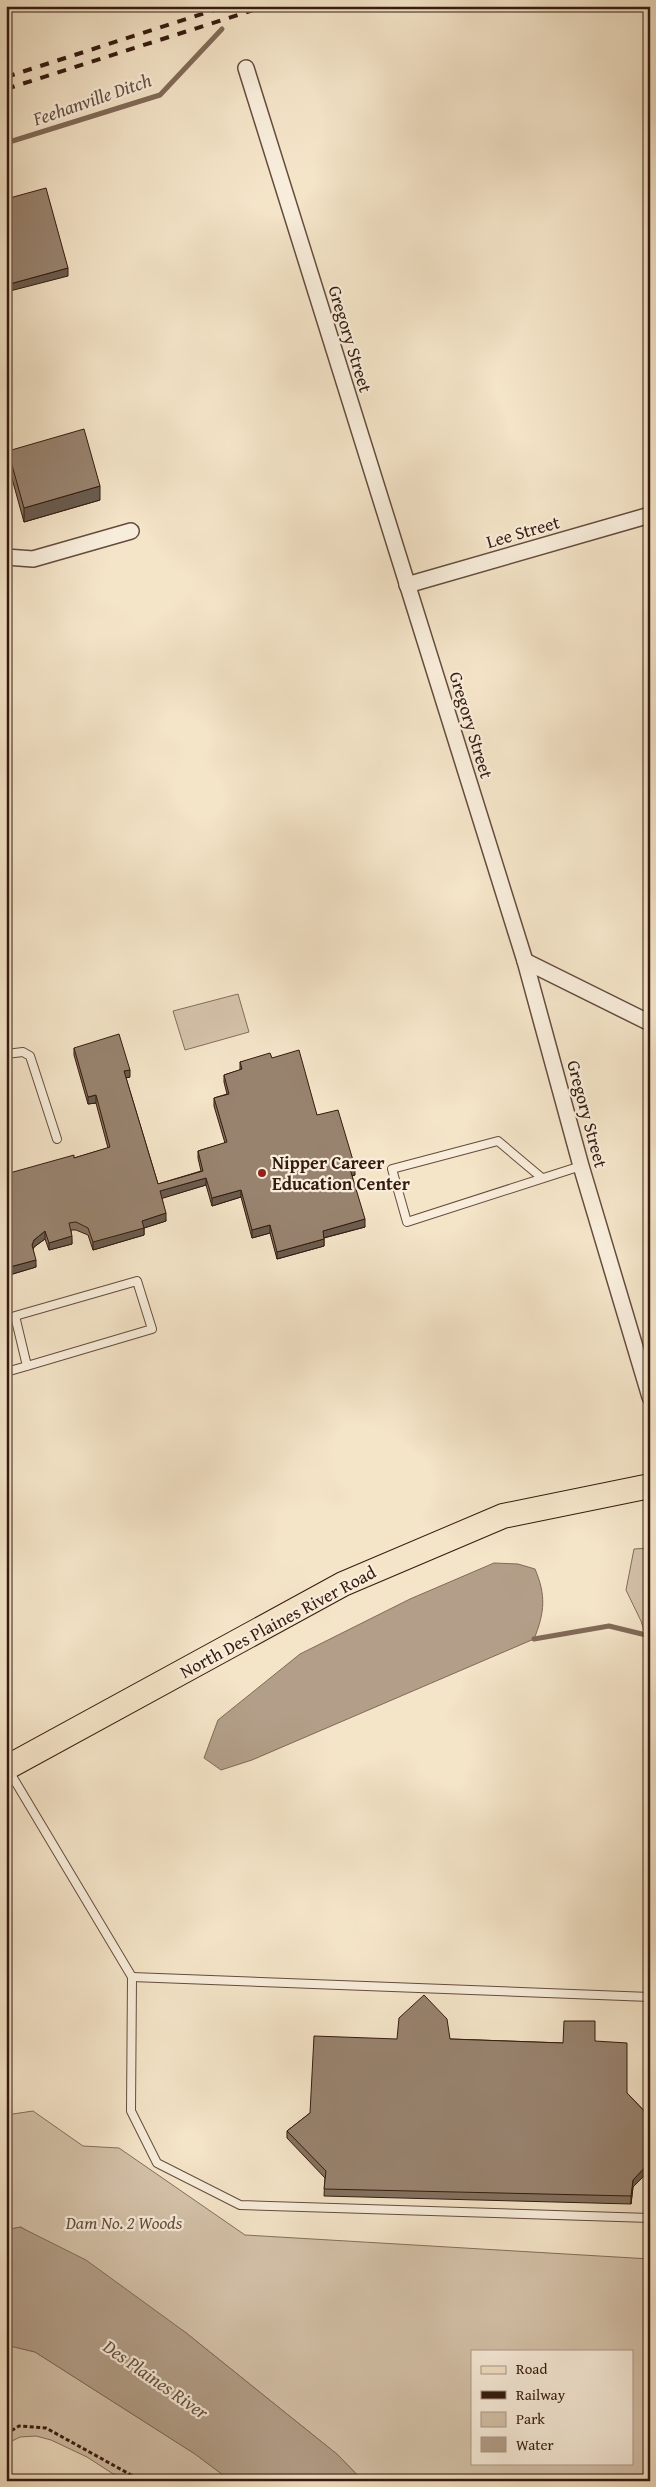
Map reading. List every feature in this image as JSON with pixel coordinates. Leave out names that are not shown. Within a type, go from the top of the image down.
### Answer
[{"type":"main road","name":"North Des Plaines River Road","points":[[6,1768],[343,1584],[503,1516],[650,1486]]},
{"type":"street","name":"Gregory Street","points":[[246,68],[525,961],[581,1166],[650,1397]]},
{"type":"street","name":"Lee Street","points":[[407,585],[650,515]]},
{"type":"street","points":[[6,557],[33,559],[131,531]]},
{"type":"street","points":[[525,961],[650,1023]]},
{"type":"lane","points":[[6,1054],[23,1052],[30,1056],[57,1139]]},
{"type":"lane","points":[[542,1178],[498,1141],[392,1169],[407,1222],[581,1166]]},
{"type":"lane","points":[[6,1372],[27,1366],[152,1329],[137,1281],[15,1316],[27,1366]]},
{"type":"lane","points":[[6,1768],[132,1977],[131,2112],[157,2163],[240,2205],[650,2218]]},
{"type":"lane","points":[[132,1977],[650,1997]]},
{"type":"path","points":[[6,2434],[19,2426],[46,2428],[142,2481]]},
{"type":"green space","points":[[238,994],[249,1032],[185,1050],[173,1011]]},
{"type":"green space","points":[[650,1548],[650,1650],[641,1621],[626,1590],[634,1549]]},
{"type":"green space","name":"Dam No. 2 Woods","points":[[33,2111],[83,2146],[119,2148],[245,2235],[650,2259],[650,2481],[363,2481],[338,2455],[185,2332],[21,2227],[6,2230],[6,2115]]},
{"type":"green space","points":[[6,2345],[35,2352],[195,2454],[231,2481],[124,2481],[87,2457],[51,2440],[36,2436],[20,2437],[6,2444]]},
{"type":"water","points":[[494,1563],[518,1564],[535,1569],[539,1578],[543,1604],[534,1639],[252,1760],[221,1770],[204,1758],[218,1720],[300,1654],[410,1599]]},
{"type":"water","name":"Des Plaines River","points":[[20,2227],[86,2260],[185,2332],[338,2455],[363,2481],[231,2481],[195,2454],[35,2352],[6,2345],[6,2230]]},
{"type":"building","points":[[46,188],[68,268],[6,285],[6,199]]},
{"type":"building","points":[[84,429],[100,486],[24,508],[8,451]]},
{"type":"building","points":[[119,1034],[130,1070],[124,1071],[158,1184],[203,1171],[198,1151],[227,1142],[214,1098],[229,1094],[224,1075],[242,1069],[240,1062],[270,1053],[272,1058],[299,1050],[317,1115],[338,1110],[355,1167],[350,1169],[365,1219],[323,1231],[324,1239],[277,1252],[270,1225],[252,1230],[241,1190],[212,1198],[206,1178],[160,1191],[166,1213],[142,1221],[144,1228],[93,1242],[88,1228],[76,1222],[69,1223],[72,1236],[49,1243],[45,1231],[34,1240],[32,1245],[36,1260],[6,1268],[6,1174],[74,1155],[74,1158],[110,1147],[96,1095],[88,1097],[74,1048]]},
{"type":"building","points":[[424,1995],[447,2019],[450,2039],[563,2043],[564,2021],[595,2021],[595,2041],[627,2043],[627,2093],[650,2117],[650,2162],[633,2180],[631,2196],[324,2189],[326,2171],[287,2131],[310,2113],[314,2036],[397,2039],[399,2018]]},
{"type":"waterway","name":"Feehanville Ditch","points":[[6,143],[160,95],[222,29]]},
{"type":"waterway","points":[[534,1639],[609,1626],[650,1636]]},
{"type":"railway","points":[[6,77],[227,6]]},
{"type":"railway","points":[[6,89],[266,6]]},
{"type":"place","name":"Nipper Career Education Center","points":[[262,1173]]}]
